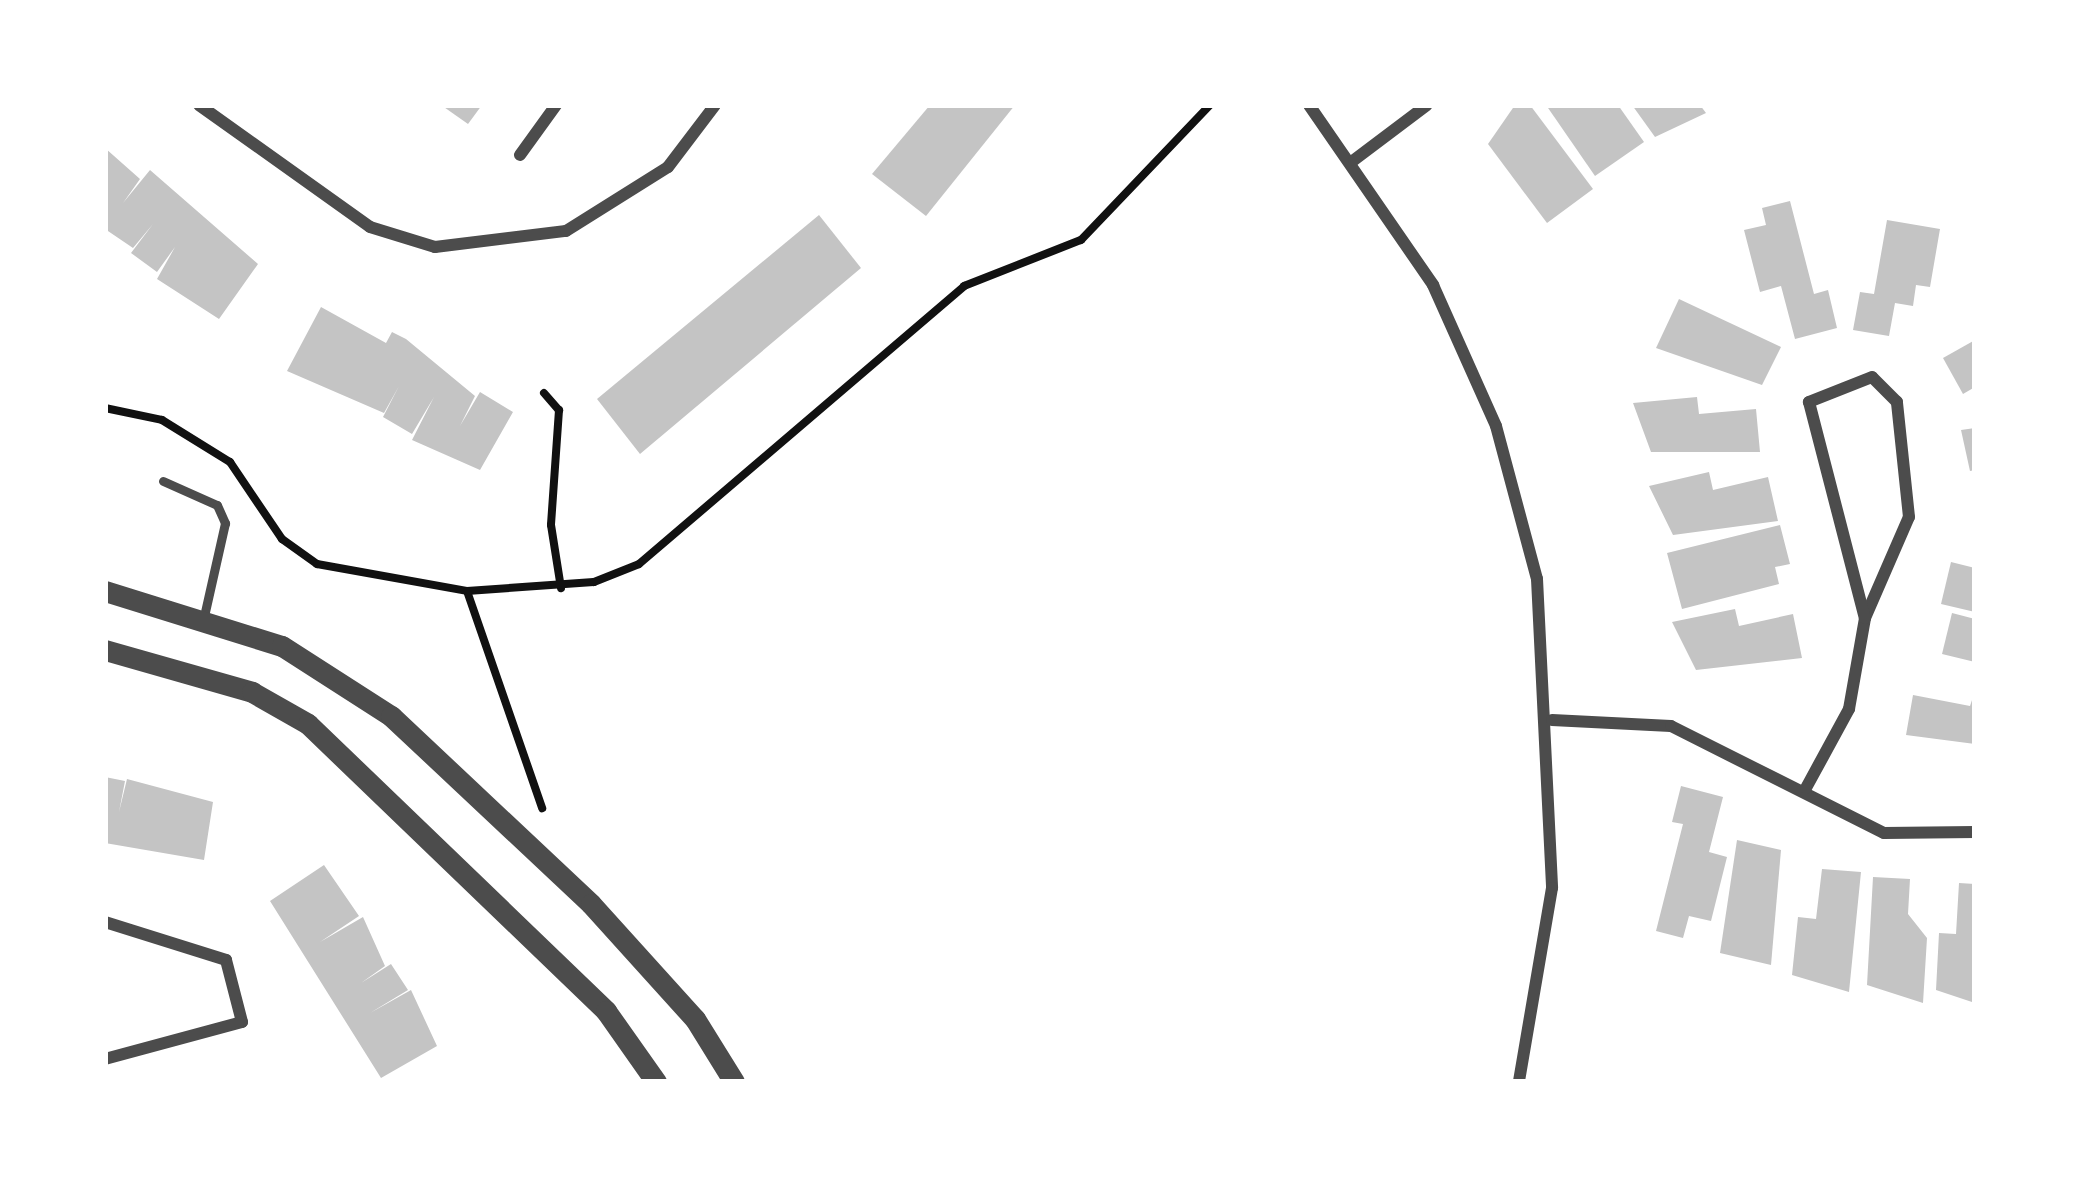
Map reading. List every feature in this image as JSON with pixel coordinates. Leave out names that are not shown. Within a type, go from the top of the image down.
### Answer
[{"type":"street","points":[[199,105],[370,227],[435,247],[566,232],[668,167],[715,105]]},
{"type":"street","points":[[520,155],[556,105]]},
{"type":"street","points":[[1310,105],[1354,160],[1433,285],[1496,426],[1537,579],[1552,721],[1552,888],[1519,1082]]},
{"type":"street","points":[[1354,160],[1427,105]]},
{"type":"street","points":[[1805,788],[1849,709],[1865,617],[1902,545],[1912,485],[1898,402],[1872,377],[1809,402],[1865,617]]},
{"type":"street","points":[[105,591],[204,616],[338,678],[496,806],[695,1019],[734,1082]]},
{"type":"street","points":[[105,650],[252,692],[308,724],[606,1011],[656,1082]]},
{"type":"street","points":[[1552,721],[1671,725],[1805,788],[1884,833],[1975,832]]},
{"type":"street","points":[[105,922],[226,960],[242,1022],[105,1059]]},
{"type":"lane","points":[[163,481],[217,505],[225,524],[204,616]]},
{"type":"path","points":[[105,408],[162,420],[230,462],[282,539],[316,563],[467,591],[561,588],[639,563],[964,286],[1081,240],[1210,105]]},
{"type":"path","points":[[544,393],[559,410],[551,525],[561,588]]},
{"type":"path","points":[[467,591],[542,808]]},
{"type":"building","points":[[441,105],[482,105],[468,124]]},
{"type":"building","points":[[930,105],[1015,105],[926,216],[872,174]]},
{"type":"building","points":[[1515,105],[1530,105],[1593,189],[1547,223],[1488,144]]},
{"type":"building","points":[[1546,105],[1618,105],[1644,142],[1595,176]]},
{"type":"building","points":[[1632,105],[1700,105],[1706,113],[1655,137]]},
{"type":"building","points":[[105,148],[140,179],[123,203],[150,170],[258,264],[219,319],[157,279],[175,247],[157,272],[131,253],[153,224],[133,248],[105,229]]},
{"type":"building","points":[[1790,201],[1814,294],[1828,290],[1837,328],[1795,339],[1781,286],[1760,292],[1744,230],[1766,225],[1762,208]]},
{"type":"building","points":[[819,215],[861,268],[640,454],[597,399]]},
{"type":"building","points":[[1887,220],[1940,229],[1930,287],[1916,285],[1913,306],[1895,303],[1889,336],[1853,330],[1860,292],[1874,294]]},
{"type":"building","points":[[1679,299],[1781,347],[1762,385],[1656,348]]},
{"type":"building","points":[[321,307],[386,343],[392,332],[406,339],[475,396],[460,426],[480,392],[513,412],[480,470],[412,440],[434,397],[412,434],[383,417],[399,386],[384,413],[287,371]]},
{"type":"building","points":[[1975,340],[1975,387],[1963,394],[1943,358]]},
{"type":"building","points":[[1697,397],[1699,414],[1756,409],[1760,452],[1651,452],[1633,403]]},
{"type":"building","points":[[1975,428],[1975,470],[1970,471],[1961,430]]},
{"type":"building","points":[[1709,472],[1713,490],[1768,477],[1778,521],[1673,535],[1649,486]]},
{"type":"building","points":[[1780,525],[1790,564],[1775,567],[1779,584],[1682,609],[1667,553]]},
{"type":"building","points":[[1951,562],[1975,568],[1975,612],[1941,604]]},
{"type":"building","points":[[1735,609],[1739,626],[1793,614],[1802,658],[1696,670],[1672,622]]},
{"type":"building","points":[[1952,613],[1975,619],[1975,662],[1942,654]]},
{"type":"building","points":[[1975,691],[1975,744],[1906,735],[1913,695],[1970,706]]},
{"type":"building","points":[[105,777],[125,781],[119,812],[127,779],[213,802],[204,860],[105,843]]},
{"type":"building","points":[[1681,786],[1723,797],[1709,852],[1727,857],[1711,921],[1689,916],[1683,938],[1656,931],[1683,824],[1672,822]]},
{"type":"building","points":[[1737,840],[1781,850],[1771,965],[1720,953]]},
{"type":"building","points":[[324,865],[359,916],[320,942],[363,917],[385,966],[361,983],[391,964],[408,990],[370,1013],[411,990],[437,1046],[381,1078],[270,901]]},
{"type":"building","points":[[1822,869],[1861,872],[1849,992],[1792,975],[1798,917],[1816,919]]},
{"type":"building","points":[[1873,877],[1910,879],[1908,914],[1927,938],[1923,1003],[1867,985]]},
{"type":"building","points":[[1959,883],[1975,884],[1975,1003],[1936,990],[1939,933],[1956,934]]}]
